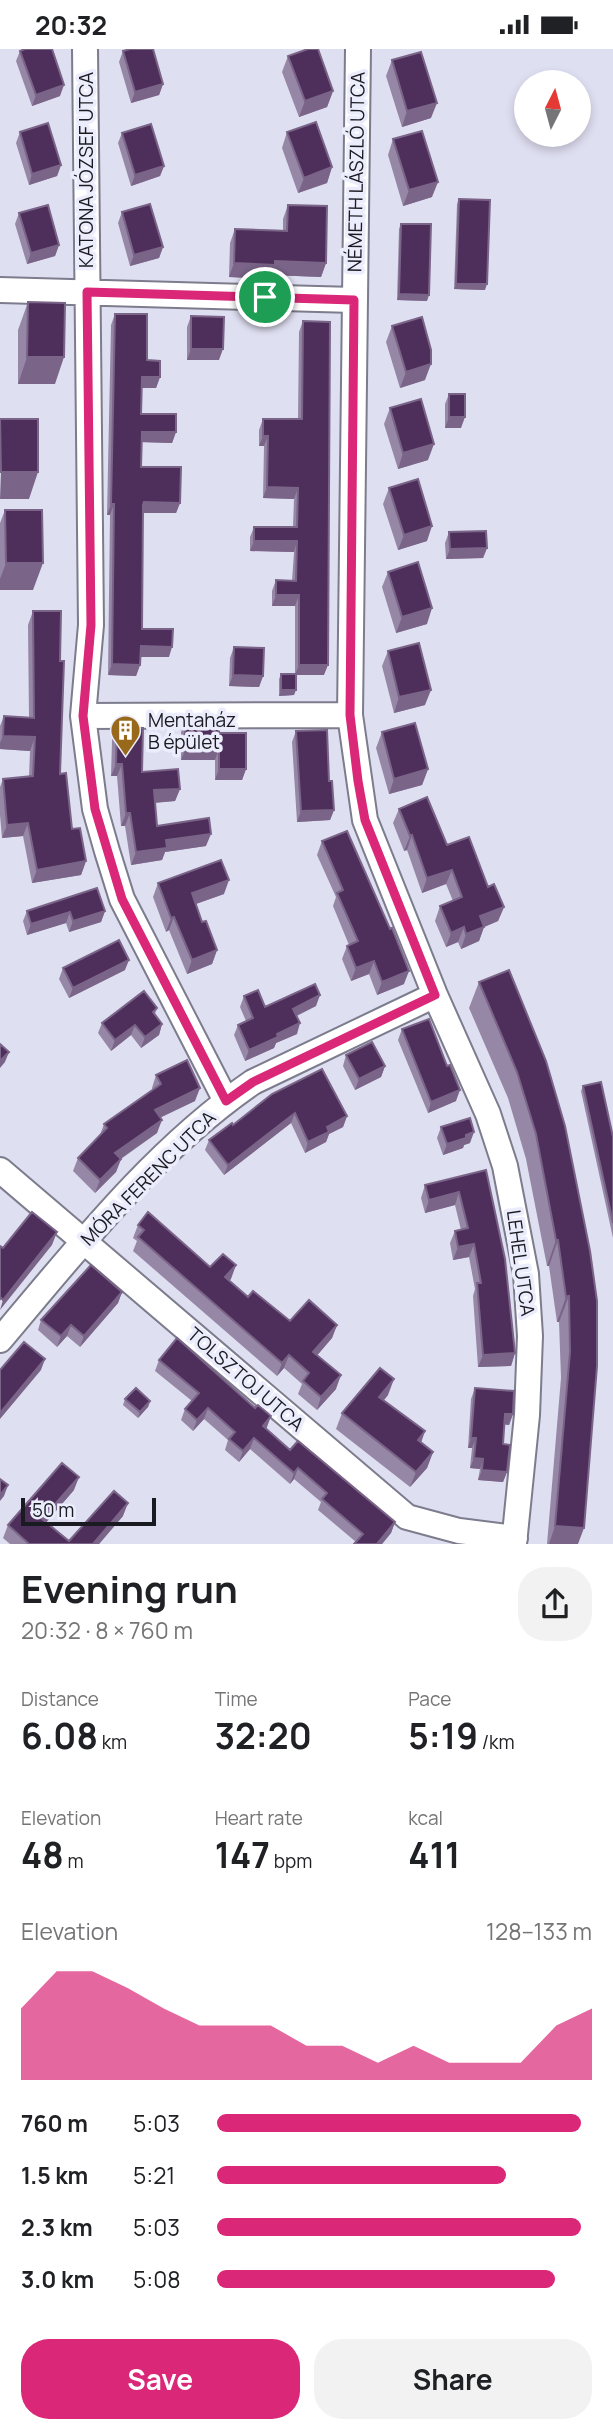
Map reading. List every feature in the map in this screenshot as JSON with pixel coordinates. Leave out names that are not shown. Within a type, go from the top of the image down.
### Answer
[{"type":"street","name":"KATONA JÓZSEF UTCA","points":[[85,49],[91,625],[83,716],[95,809],[122,899],[226,1101]]},
{"type":"street","name":"NÉMETH LÁSZLÓ UTCA","points":[[358,49],[350,715],[365,820],[435,995]]},
{"type":"street","points":[[0,290],[354,300]]},
{"type":"street","points":[[83,716],[350,715]]},
{"type":"street","name":"MÓRA FERENC UTCA","points":[[0,1340],[84,1241],[169,1151],[226,1101],[253,1082],[435,995]]},
{"type":"street","name":"LEHEL UTCA","points":[[435,995],[488,1114],[505,1165],[526,1274],[530,1349],[527,1415],[514,1541]]},
{"type":"street","name":"TOLSZTOJ UTCA","points":[[0,1170],[407,1517],[459,1531],[514,1541]]},
{"type":"building","points":[[52,49],[64,85],[36,95],[20,51]]},
{"type":"building","points":[[153,49],[163,84],[135,92],[123,51]]},
{"type":"building","points":[[308,49],[318,49],[333,91],[305,101],[288,56]]},
{"type":"building","points":[[421,52],[437,103],[407,111],[392,60]]},
{"type":"building","points":[[316,122],[332,167],[304,178],[287,132]]},
{"type":"building","points":[[48,123],[61,165],[32,174],[20,132]]},
{"type":"building","points":[[151,124],[164,166],[135,175],[122,133]]},
{"type":"building","points":[[422,131],[438,182],[409,190],[393,139]]},
{"type":"building","points":[[459,199],[490,200],[487,284],[456,284]]},
{"type":"building","points":[[150,204],[163,247],[134,255],[122,212]]},
{"type":"building","points":[[48,205],[59,245],[31,253],[19,213]]},
{"type":"building","points":[[288,205],[327,206],[326,263],[234,263],[235,229],[287,231]]},
{"type":"building","points":[[401,224],[431,224],[429,295],[399,294]]},
{"type":"building","points":[[28,302],[65,303],[64,357],[27,357]]},
{"type":"building","points":[[115,314],[147,314],[147,360],[160,361],[160,377],[142,377],[141,414],[176,414],[176,432],[142,432],[141,467],[181,467],[180,503],[144,502],[143,505],[142,629],[173,629],[172,647],[141,646],[140,665],[112,664],[114,504],[111,504]]},
{"type":"building","points":[[191,316],[224,317],[223,349],[191,349]]},
{"type":"building","points":[[422,317],[431,350],[431,364],[406,372],[392,326]]},
{"type":"building","points":[[303,321],[330,322],[328,665],[299,665],[299,595],[276,595],[276,580],[296,581],[297,541],[254,541],[254,527],[297,527],[298,488],[267,487],[268,436],[263,436],[263,419],[302,419]]},
{"type":"building","points":[[449,394],[465,394],[465,417],[449,417]]},
{"type":"building","points":[[421,399],[434,444],[403,453],[390,408]]},
{"type":"building","points":[[0,419],[38,419],[38,472],[1,472]]},
{"type":"building","points":[[418,479],[432,526],[404,535],[389,488]]},
{"type":"building","points":[[5,510],[42,510],[43,563],[6,563]]},
{"type":"building","points":[[486,531],[487,548],[450,549],[449,532]]},
{"type":"building","points":[[418,562],[432,608],[402,617],[388,572]]},
{"type":"building","points":[[33,611],[61,611],[60,661],[64,661],[60,774],[66,773],[72,829],[80,828],[86,861],[37,870],[28,823],[7,825],[3,779],[33,776],[35,737],[3,736],[4,716],[34,718]]},
{"type":"building","points":[[419,643],[431,690],[399,697],[388,651]]},
{"type":"building","points":[[234,647],[264,648],[263,676],[233,675]]},
{"type":"building","points":[[281,674],[296,674],[296,690],[281,690]]},
{"type":"building","points":[[185,722],[219,722],[219,733],[246,733],[246,769],[219,769],[219,749],[185,750]]},
{"type":"building","points":[[415,723],[428,769],[394,779],[382,732]]},
{"type":"building","points":[[117,727],[143,728],[142,772],[178,769],[180,789],[154,790],[157,826],[209,818],[211,834],[166,840],[167,848],[136,852],[130,813],[126,813],[122,764],[116,764]]},
{"type":"building","points":[[327,730],[329,781],[332,781],[334,810],[301,811],[296,731]]},
{"type":"building","points":[[427,797],[447,845],[469,837],[488,887],[494,884],[504,907],[480,916],[484,927],[466,934],[464,927],[451,933],[440,906],[462,897],[452,870],[427,878],[412,835],[410,836],[399,809]]},
{"type":"building","points":[[347,831],[409,971],[382,982],[374,961],[356,968],[347,946],[358,941],[337,893],[343,890],[322,841]]},
{"type":"building","points":[[221,860],[229,880],[192,893],[202,922],[206,921],[217,950],[192,960],[174,917],[171,918],[158,883]]},
{"type":"building","points":[[97,888],[105,911],[73,921],[70,912],[31,924],[27,911]]},
{"type":"building","points":[[119,940],[129,960],[73,988],[63,968]]},
{"type":"building","points":[[509,970],[546,1061],[565,1126],[590,1251],[597,1301],[597,1366],[584,1528],[555,1526],[570,1352],[569,1296],[566,1297],[558,1240],[536,1134],[517,1072],[479,982]]},
{"type":"building","points":[[315,984],[320,995],[293,1009],[300,1023],[249,1050],[238,1025],[253,1018],[244,996],[258,990],[265,1007]]},
{"type":"building","points":[[144,991],[157,1008],[153,1012],[162,1024],[145,1037],[135,1025],[115,1040],[102,1023]]},
{"type":"building","points":[[429,1019],[447,1066],[450,1065],[460,1090],[431,1102],[402,1029]]},
{"type":"building","points":[[372,1042],[385,1066],[359,1079],[346,1055]]},
{"type":"building","points":[[0,1044],[9,1052],[0,1061]]},
{"type":"building","points":[[187,1060],[200,1088],[155,1110],[162,1120],[115,1153],[121,1159],[100,1180],[78,1158],[107,1128],[104,1124],[161,1084],[156,1075]]},
{"type":"building","points":[[322,1069],[347,1116],[327,1127],[329,1132],[308,1142],[295,1113],[228,1165],[209,1140],[272,1094]]},
{"type":"building","points":[[601,1082],[613,1137],[613,1223],[583,1086]]},
{"type":"building","points":[[470,1118],[474,1132],[466,1135],[466,1138],[447,1144],[441,1127]]},
{"type":"building","points":[[486,1170],[505,1259],[515,1353],[483,1355],[477,1283],[481,1283],[474,1244],[458,1247],[455,1231],[468,1228],[459,1192],[429,1200],[425,1185]]},
{"type":"building","points":[[32,1212],[57,1232],[3,1300],[0,1299],[0,1246],[3,1248]]},
{"type":"building","points":[[148,1212],[210,1267],[223,1254],[236,1265],[225,1277],[248,1297],[253,1291],[290,1321],[309,1300],[337,1325],[313,1352],[341,1375],[321,1397],[303,1381],[309,1373],[289,1355],[282,1363],[138,1237],[144,1230],[138,1225]]},
{"type":"building","points":[[91,1265],[122,1292],[84,1336],[71,1325],[61,1336],[41,1320]]},
{"type":"building","points":[[177,1338],[255,1408],[258,1405],[271,1416],[263,1426],[290,1450],[298,1441],[395,1522],[377,1544],[354,1544],[363,1534],[322,1499],[327,1493],[298,1468],[294,1473],[254,1438],[243,1451],[229,1439],[235,1432],[208,1408],[197,1420],[185,1409],[199,1393],[159,1360]]},
{"type":"building","points":[[24,1342],[45,1359],[0,1413],[0,1370]]},
{"type":"building","points":[[380,1368],[394,1379],[379,1397],[425,1431],[418,1440],[433,1452],[416,1472],[342,1413]]},
{"type":"building","points":[[136,1388],[150,1401],[140,1412],[125,1399]]},
{"type":"building","points":[[475,1388],[514,1391],[513,1414],[505,1414],[503,1444],[510,1445],[507,1472],[482,1470],[483,1459],[474,1458],[476,1438],[471,1438]]},
{"type":"building","points":[[62,1463],[79,1477],[42,1519],[69,1541],[114,1491],[128,1503],[93,1544],[29,1544],[8,1525]]},
{"type":"building","points":[[0,1479],[8,1485],[0,1495]]},
{"type":"place","name":"Mentaház B épület","points":[[125,758]]},
{"type":"route","points":[[87,292],[265,297],[354,300],[350,715],[365,820],[435,995],[253,1082],[226,1101],[122,899],[95,809],[83,716],[91,625],[87,292]]}]
